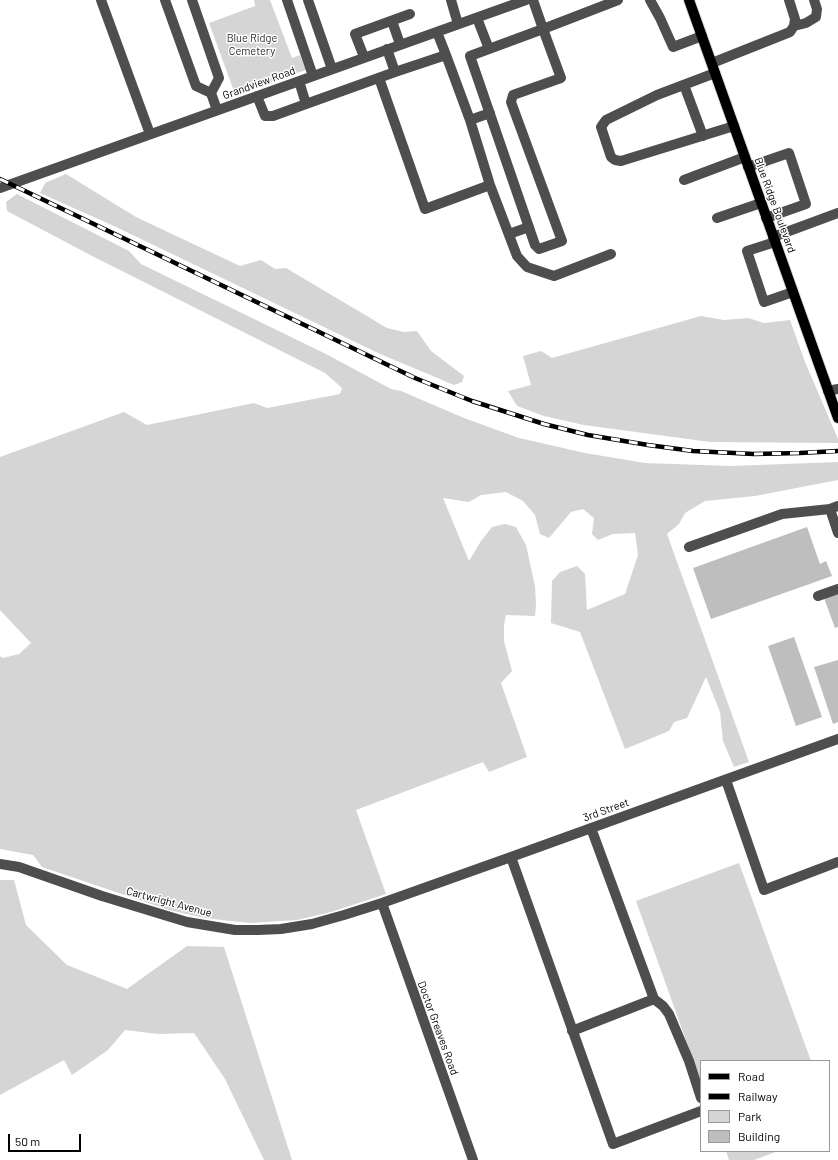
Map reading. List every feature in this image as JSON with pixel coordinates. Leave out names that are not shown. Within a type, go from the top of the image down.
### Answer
[{"type":"main road","name":"Blue Ridge Boulevard","points":[[689,0],[793,292],[833,390],[838,418]]},
{"type":"street","points":[[101,0],[150,134]]},
{"type":"street","points":[[165,0],[196,86],[211,93],[217,110]]},
{"type":"street","points":[[192,0],[219,78],[211,93]]},
{"type":"street","points":[[287,0],[313,76]]},
{"type":"street","points":[[451,0],[458,24]]},
{"type":"street","points":[[526,0],[543,29],[561,78],[513,95],[511,102],[562,241],[539,249],[535,245],[470,56],[543,29],[618,0]]},
{"type":"street","name":"Grandview Road","points":[[0,188],[526,0]]},
{"type":"street","points":[[650,0],[673,46],[702,36]]},
{"type":"street","points":[[734,126],[622,161],[615,160],[611,157],[601,128],[606,120],[657,95],[684,85],[713,68],[790,32],[794,26],[795,19],[788,0]]},
{"type":"street","points":[[794,26],[806,23],[816,17],[817,9],[814,0]]},
{"type":"street","points":[[311,1],[332,69]]},
{"type":"street","points":[[364,58],[355,34],[410,14]]},
{"type":"street","points":[[477,18],[489,49]]},
{"type":"street","points":[[392,20],[400,44]]},
{"type":"street","points":[[437,32],[470,120],[490,185],[517,256],[527,267],[554,276],[611,254]]},
{"type":"street","points":[[387,49],[395,72]]},
{"type":"street","points":[[257,96],[265,116],[273,116],[446,55]]},
{"type":"street","points":[[380,78],[424,209],[490,185]]},
{"type":"street","points":[[299,81],[306,104]]},
{"type":"street","points":[[684,85],[703,136]]},
{"type":"street","points":[[470,120],[490,113]]},
{"type":"street","points":[[684,180],[747,162],[789,153],[806,204],[766,218]]},
{"type":"street","points":[[717,218],[761,203]]},
{"type":"street","points":[[793,292],[764,302],[747,251],[838,213]]},
{"type":"street","points":[[509,234],[529,227]]},
{"type":"street","points":[[689,547],[782,514],[834,507],[838,533]]},
{"type":"street","points":[[818,596],[838,589]]},
{"type":"street","name":"3rd Street","points":[[382,903],[838,739]]},
{"type":"street","points":[[726,780],[764,890],[838,862]]},
{"type":"street","points":[[591,828],[654,999],[663,1006],[673,1021],[689,1061],[700,1095]]},
{"type":"street","points":[[511,857],[613,1144],[700,1111]]},
{"type":"street","name":"Cartwright Avenue","points":[[0,864],[19,868],[186,922],[235,930],[281,929],[312,924],[344,916],[382,903]]},
{"type":"street","name":"Doctor Greaves Road","points":[[382,903],[472,1160]]},
{"type":"street","points":[[572,1031],[654,999]]},
{"type":"green space","name":"Blue Ridge Cemetery","points":[[254,0],[270,0],[292,58],[300,55],[306,70],[235,94],[209,23],[255,6]]},
{"type":"green space","points":[[66,174],[136,217],[240,266],[261,260],[275,269],[286,268],[387,328],[404,332],[417,331],[431,351],[464,376],[462,382],[454,385],[378,353],[116,227],[40,193],[45,183]]},
{"type":"green space","points":[[17,194],[129,251],[141,264],[326,354],[391,389],[401,391],[464,418],[519,438],[585,453],[645,463],[731,466],[838,462],[838,480],[755,496],[705,501],[685,513],[679,524],[667,534],[749,762],[734,767],[723,741],[720,712],[706,677],[687,718],[674,722],[669,731],[625,749],[580,632],[551,623],[552,581],[560,572],[577,566],[585,574],[587,610],[625,594],[638,555],[635,533],[613,534],[598,540],[592,534],[594,518],[583,509],[571,512],[549,538],[540,534],[535,515],[523,501],[506,492],[481,495],[469,502],[443,498],[469,561],[481,541],[492,527],[505,524],[516,527],[526,545],[535,586],[535,616],[506,615],[504,625],[504,641],[512,671],[501,683],[527,757],[489,772],[483,762],[356,810],[386,894],[331,912],[297,920],[251,923],[205,918],[169,910],[42,867],[33,855],[0,849],[0,656],[3,658],[19,654],[31,643],[0,610],[0,457],[124,412],[147,425],[254,403],[267,408],[340,394],[342,388],[325,373],[94,257],[7,211],[6,202]]},
{"type":"green space","points":[[701,316],[724,320],[748,318],[764,323],[790,320],[805,362],[838,439],[838,443],[710,442],[584,425],[544,416],[517,406],[508,391],[531,385],[523,356],[541,351],[552,358]]},
{"type":"green space","points":[[739,863],[811,1060],[700,1060],[700,1079],[636,901]]},
{"type":"green space","points":[[0,880],[14,880],[26,925],[67,965],[127,989],[187,946],[224,947],[292,1160],[264,1160],[225,1079],[194,1033],[158,1034],[125,1030],[108,1050],[72,1075],[64,1060],[0,1095]]},
{"type":"green space","points":[[726,1152],[775,1152],[754,1160],[729,1160]]},
{"type":"building","points":[[807,527],[820,564],[826,561],[832,576],[711,619],[693,568]]},
{"type":"building","points":[[838,593],[838,627],[835,628],[824,598]]},
{"type":"building","points":[[794,637],[822,717],[796,726],[768,646]]},
{"type":"building","points":[[838,660],[838,722],[833,724],[814,667]]},
{"type":"railway","points":[[0,179],[415,378],[472,401],[544,424],[588,435],[648,445],[693,451],[754,454],[838,451]]}]
